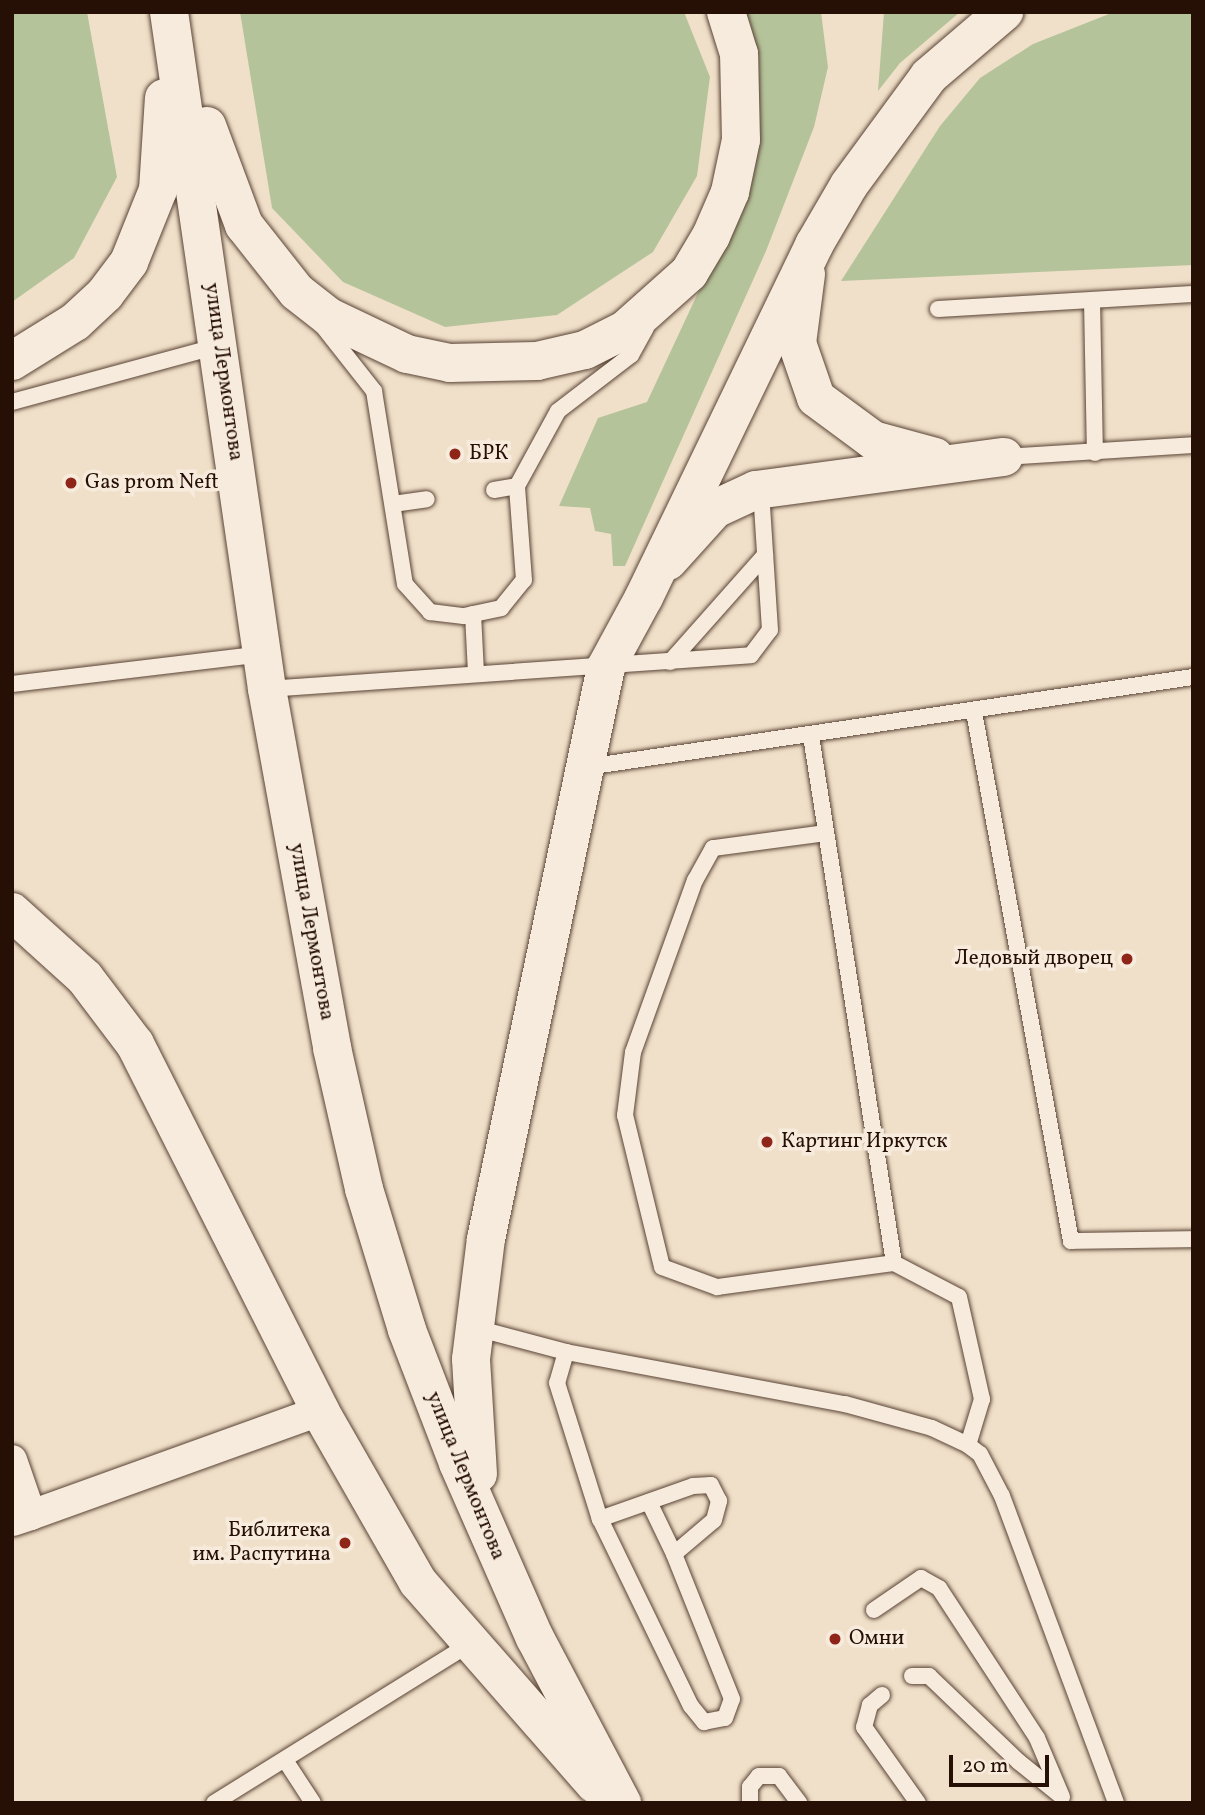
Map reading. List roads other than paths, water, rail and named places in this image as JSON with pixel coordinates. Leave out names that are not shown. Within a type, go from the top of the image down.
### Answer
[{"type":"main road","points":[[12,361],[75,322],[105,294],[145,227],[163,158],[159,12]]},
{"type":"main road","name":"улица Лермонтова","points":[[169,12],[220,345],[265,672],[332,1048],[364,1189],[412,1342],[507,1577],[622,1803]]},
{"type":"main road","points":[[180,12],[213,150],[227,189],[267,259],[297,292],[329,317],[407,354],[493,365],[537,361],[585,350],[625,330],[659,305],[689,273],[730,192],[741,140],[743,97],[739,54],[726,12]]},
{"type":"main road","points":[[507,1577],[490,1526],[473,1443],[474,1328],[505,1138],[587,767],[606,667],[644,597],[814,245],[887,128],[929,76],[1004,12]]},
{"type":"main road","points":[[814,245],[796,324],[800,361],[816,398],[856,430],[896,449],[945,458],[1004,457]]},
{"type":"main road","points":[[644,597],[701,522],[733,499],[761,489],[1004,457]]},
{"type":"main road","points":[[12,912],[85,978],[135,1044],[320,1411],[408,1567],[469,1644],[612,1803]]},
{"type":"street","points":[[12,1460],[22,1518],[320,1411]]},
{"type":"lane","points":[[297,292],[374,391],[405,584],[430,612],[473,614],[501,608],[524,580],[517,486],[558,411],[631,355],[659,305]]},
{"type":"lane","points":[[938,309],[1193,293]]},
{"type":"lane","points":[[1092,300],[1095,453]]},
{"type":"lane","points":[[12,402],[220,345]]},
{"type":"lane","points":[[1004,457],[1095,453],[1193,444]]},
{"type":"lane","points":[[494,490],[517,486]]},
{"type":"lane","points":[[12,684],[265,672],[476,674],[751,655],[770,630],[761,489]]},
{"type":"lane","points":[[393,504],[427,499]]},
{"type":"lane","points":[[670,662],[765,555]]},
{"type":"lane","points":[[473,614],[476,674]]},
{"type":"lane","points":[[587,767],[974,712],[1193,677]]},
{"type":"lane","points":[[974,712],[1071,1241],[1193,1239]]},
{"type":"lane","points":[[811,736],[894,1263]]},
{"type":"lane","points":[[826,833],[713,848],[695,880],[632,1052],[625,1115],[662,1267],[717,1287],[894,1263],[959,1297],[982,1399],[968,1445]]},
{"type":"lane","points":[[474,1328],[566,1352],[845,1404],[932,1428],[968,1445],[980,1454],[1002,1496],[1116,1803]]},
{"type":"lane","points":[[566,1352],[557,1383],[598,1516],[691,1706],[704,1721],[725,1718],[732,1699],[674,1554],[649,1502]]},
{"type":"lane","points":[[598,1516],[693,1486],[711,1485],[719,1501],[714,1520],[674,1554]]},
{"type":"lane","points":[[874,1610],[922,1578],[939,1588],[1037,1738],[1064,1800]]},
{"type":"lane","points":[[214,1803],[469,1644]]},
{"type":"lane","points":[[912,1676],[929,1676],[1018,1762],[1064,1800]]},
{"type":"lane","points":[[882,1695],[870,1705],[864,1727],[918,1803]]},
{"type":"lane","points":[[285,1760],[313,1803]]},
{"type":"lane","points":[[750,1803],[750,1787],[759,1776],[779,1776],[799,1803]]},
{"type":"place","name":"БРК","points":[[455,454]]},
{"type":"place","name":"Gas prom Neft","points":[[71,483]]},
{"type":"place","name":"Ледовый дворец","points":[[1127,959]]},
{"type":"place","name":"Картинг Иркутск","points":[[767,1142]]},
{"type":"place","name":"Библитека им. Распутина","points":[[345,1543]]},
{"type":"place","name":"Омни","points":[[835,1639]]}]
